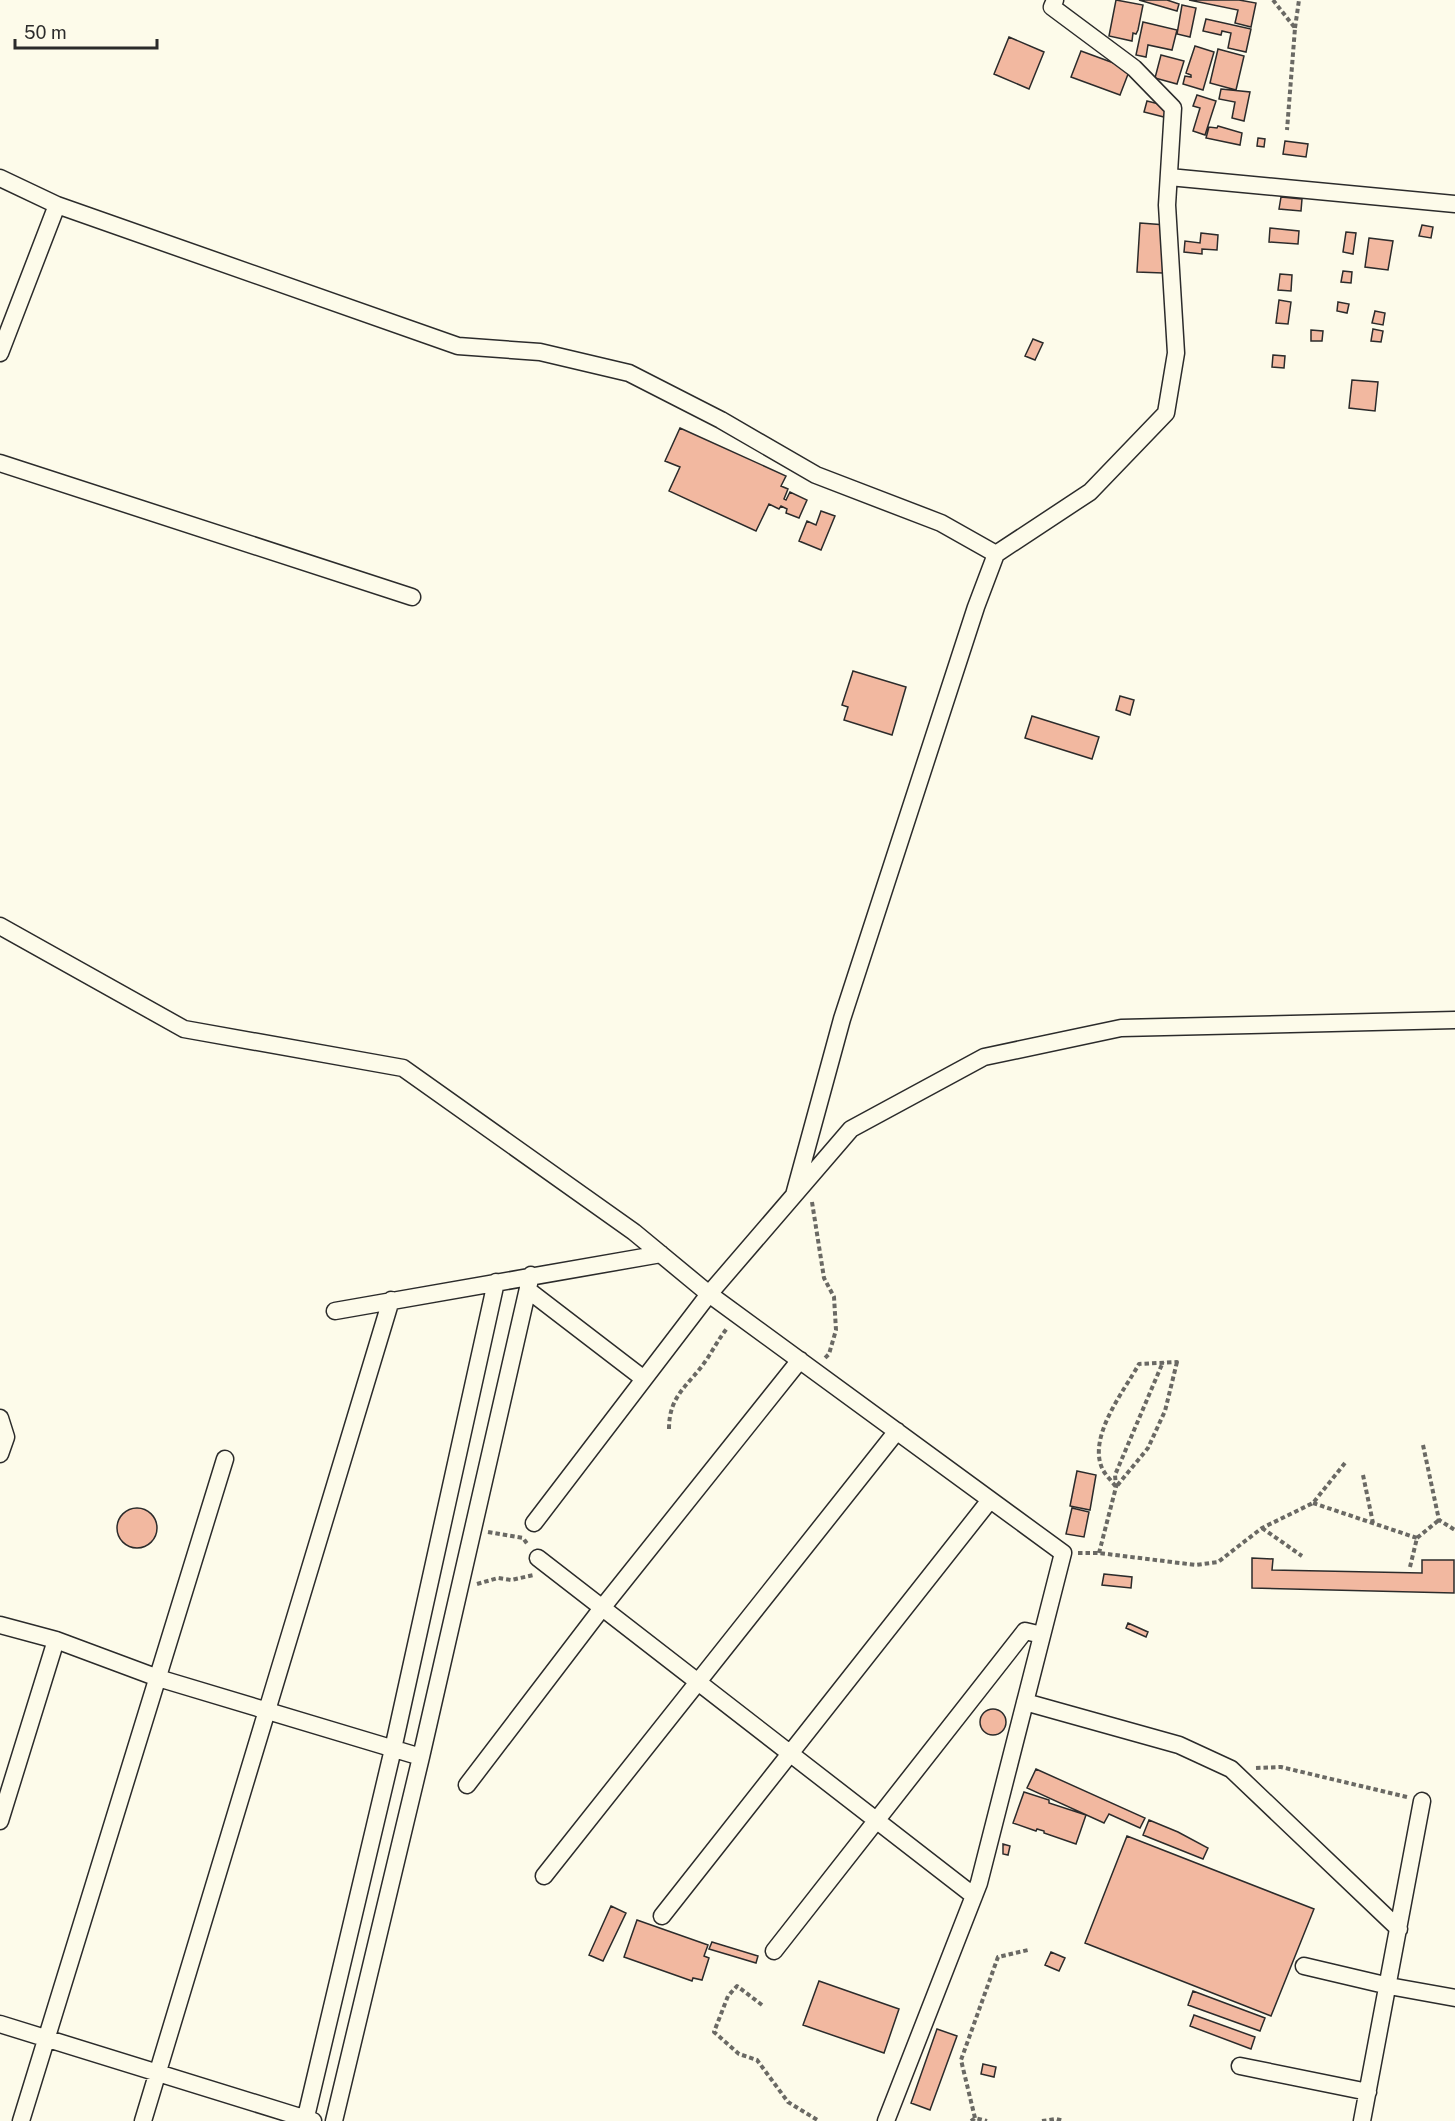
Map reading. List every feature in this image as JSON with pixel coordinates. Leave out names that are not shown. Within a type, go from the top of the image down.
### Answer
[{"type":"street","points":[[794,1195],[842,1019],[972,618],[996,554],[1090,492],[1166,413],[1176,353],[1167,205],[1173,108],[1134,68],[1052,7],[1054,0]]},
{"type":"street","points":[[1169,177],[1455,204]]},
{"type":"street","points":[[0,178],[57,205],[458,346],[540,352],[629,373],[721,420],[816,475],[941,523],[996,554]]},
{"type":"street","points":[[0,353],[57,205]]},
{"type":"street","points":[[0,463],[412,597]]},
{"type":"street","points":[[0,926],[184,1029],[403,1068],[634,1232],[710,1294],[1063,1553],[979,1882],[886,2121]]},
{"type":"street","points":[[534,1523],[710,1294],[851,1129],[984,1057],[1121,1028],[1455,1020]]},
{"type":"street","points":[[335,1311],[496,1282],[530,1283],[661,1254]]},
{"type":"street","points":[[0,2024],[308,2120],[496,1282]]},
{"type":"street","points":[[530,1283],[644,1379]]},
{"type":"street","points":[[334,2121],[421,1757],[530,1283]]},
{"type":"street","points":[[143,2121],[391,1300]]},
{"type":"street","points":[[467,1785],[602,1608],[807,1365]]},
{"type":"street","points":[[0,1418],[6,1437],[0,1454]]},
{"type":"street","points":[[544,1876],[897,1431]]},
{"type":"street","points":[[21,2121],[225,1459]]},
{"type":"street","points":[[662,1916],[990,1500]]},
{"type":"street","points":[[545,1563],[974,1896]]},
{"type":"street","points":[[0,1625],[56,1640],[158,1678],[421,1757]]},
{"type":"street","points":[[774,1951],[1025,1631],[1042,1635]]},
{"type":"street","points":[[0,1821],[56,1640]]},
{"type":"street","points":[[1025,1702],[1179,1745],[1231,1769],[1399,1929]]},
{"type":"street","points":[[1362,2121],[1422,1801]]},
{"type":"street","points":[[1304,1966],[1389,1986],[1455,1998]]},
{"type":"street","points":[[1240,2066],[1368,2092]]},
{"type":"path","points":[[1273,0],[1295,28]]},
{"type":"path","points":[[1287,130],[1299,0]]},
{"type":"path","points":[[807,1365],[829,1354],[836,1330],[834,1297],[824,1278],[808,1179]]},
{"type":"path","points":[[669,1429],[669,1412],[682,1388],[706,1360],[738,1314]]},
{"type":"path","points":[[1162,1362],[1115,1474],[1116,1487],[1099,1552],[1196,1565],[1218,1562],[1262,1528],[1313,1503],[1345,1463]]},
{"type":"path","points":[[1177,1362],[1165,1411],[1148,1448],[1116,1487],[1102,1468],[1098,1452],[1107,1419],[1140,1364],[1177,1362]]},
{"type":"path","points":[[1423,1445],[1439,1520],[1455,1530]]},
{"type":"path","points":[[1363,1475],[1373,1524]]},
{"type":"path","points":[[1313,1503],[1417,1538]]},
{"type":"path","points":[[1410,1567],[1417,1538],[1439,1520]]},
{"type":"path","points":[[1262,1528],[1302,1556]]},
{"type":"path","points":[[459,1589],[498,1578],[511,1580],[543,1573],[545,1563],[523,1538],[473,1530]]},
{"type":"path","points":[[1231,1769],[1281,1767],[1422,1801]]},
{"type":"path","points":[[987,2121],[973,2120],[961,2060],[998,1957],[1028,1950]]},
{"type":"path","points":[[762,2004],[737,1986],[728,1996],[714,2032],[738,2054],[757,2060],[788,2102],[819,2121]]},
{"type":"path","points":[[1042,2121],[1056,2119],[1064,2121]]},
{"type":"building","points":[[1116,0],[1143,5],[1138,30],[1136,34],[1133,33],[1132,41],[1109,36]]},
{"type":"building","points":[[1139,0],[1167,0],[1179,4],[1177,11]]},
{"type":"building","points":[[1189,0],[1239,0],[1256,3],[1251,27],[1235,23],[1238,10]]},
{"type":"building","points":[[1182,5],[1196,8],[1190,37],[1177,34]]},
{"type":"building","points":[[1206,19],[1251,29],[1246,52],[1228,48],[1231,33],[1222,31],[1221,35],[1203,31]]},
{"type":"building","points":[[1143,22],[1177,30],[1172,50],[1148,45],[1146,57],[1136,55]]},
{"type":"building","points":[[1009,37],[1044,52],[1029,89],[994,74]]},
{"type":"building","points":[[1195,46],[1214,52],[1203,90],[1183,84],[1185,76],[1191,77],[1186,73]]},
{"type":"building","points":[[1218,49],[1244,56],[1236,90],[1210,83]]},
{"type":"building","points":[[1081,51],[1130,69],[1120,95],[1071,77]]},
{"type":"building","points":[[1161,55],[1184,61],[1177,84],[1155,78]]},
{"type":"building","points":[[1221,89],[1250,92],[1244,121],[1232,118],[1235,102],[1219,99]]},
{"type":"building","points":[[1197,95],[1216,101],[1205,135],[1193,131],[1200,108],[1193,106]]},
{"type":"building","points":[[1147,101],[1167,106],[1164,117],[1144,112]]},
{"type":"building","points":[[1218,126],[1242,133],[1240,145],[1206,138],[1209,127],[1217,128]]},
{"type":"building","points":[[1258,138],[1265,139],[1264,147],[1257,146]]},
{"type":"building","points":[[1285,141],[1308,144],[1306,157],[1283,154]]},
{"type":"building","points":[[1281,197],[1302,199],[1301,211],[1279,209]]},
{"type":"building","points":[[1140,223],[1166,225],[1163,273],[1137,272]]},
{"type":"building","points":[[1422,225],[1433,227],[1431,238],[1419,236]]},
{"type":"building","points":[[1270,228],[1299,231],[1298,244],[1269,242]]},
{"type":"building","points":[[1346,232],[1356,233],[1353,254],[1343,252]]},
{"type":"building","points":[[1201,233],[1218,235],[1217,250],[1202,249],[1202,254],[1184,252],[1185,241],[1200,243]]},
{"type":"building","points":[[1369,238],[1393,241],[1388,270],[1365,267]]},
{"type":"building","points":[[1343,271],[1352,272],[1351,283],[1341,282]]},
{"type":"building","points":[[1280,274],[1292,275],[1291,291],[1278,290]]},
{"type":"building","points":[[1279,300],[1291,302],[1288,324],[1276,323]]},
{"type":"building","points":[[1338,302],[1349,304],[1347,313],[1337,311]]},
{"type":"building","points":[[1375,311],[1385,313],[1383,325],[1372,323]]},
{"type":"building","points":[[1373,329],[1383,331],[1381,342],[1371,341]]},
{"type":"building","points":[[1311,330],[1323,331],[1322,341],[1311,341]]},
{"type":"building","points":[[1033,339],[1043,343],[1035,360],[1025,356]]},
{"type":"building","points":[[1273,355],[1285,356],[1284,368],[1272,367]]},
{"type":"building","points":[[1352,380],[1378,382],[1375,411],[1349,408]]},
{"type":"building","points":[[680,428],[786,476],[781,486],[788,489],[784,499],[786,500],[790,492],[807,500],[799,518],[786,513],[787,509],[781,506],[779,509],[769,504],[756,531],[669,491],[680,467],[665,461]]},
{"type":"building","points":[[821,511],[835,516],[821,550],[799,541],[807,521],[816,525]]},
{"type":"building","points":[[853,671],[906,687],[892,735],[844,720],[848,707],[842,705]]},
{"type":"building","points":[[1120,696],[1134,700],[1130,715],[1116,710]]},
{"type":"building","points":[[1032,716],[1099,737],[1092,759],[1025,738]]},
{"type":"building","points":[[1077,1471],[1096,1475],[1090,1510],[1070,1506]]},
{"type":"building","points":[[137,1508],[151,1514],[157,1528],[151,1542],[137,1548],[123,1542],[117,1528],[123,1514]]},
{"type":"building","points":[[1072,1508],[1089,1512],[1084,1537],[1066,1534]]},
{"type":"building","points":[[1252,1558],[1273,1559],[1272,1570],[1422,1573],[1422,1560],[1454,1560],[1454,1593],[1252,1588]]},
{"type":"building","points":[[1104,1574],[1132,1577],[1131,1588],[1102,1585]]},
{"type":"building","points":[[1128,1623],[1148,1632],[1146,1637],[1126,1628]]},
{"type":"building","points":[[993,1709],[1002,1713],[1006,1722],[1002,1731],[993,1735],[984,1731],[980,1722],[984,1713]]},
{"type":"building","points":[[1036,1769],[1145,1818],[1140,1828],[1109,1814],[1104,1823],[1027,1788]]},
{"type":"building","points":[[1024,1792],[1086,1815],[1076,1844],[1044,1833],[1044,1831],[1037,1829],[1036,1831],[1013,1823]]},
{"type":"building","points":[[1149,1820],[1208,1848],[1203,1859],[1143,1835]]},
{"type":"building","points":[[1127,1836],[1314,1909],[1271,2016],[1085,1943]]},
{"type":"building","points":[[1003,1844],[1010,1846],[1008,1855],[1003,1854]]},
{"type":"building","points":[[611,1906],[626,1913],[603,1961],[589,1955]]},
{"type":"building","points":[[637,1920],[708,1945],[704,1956],[709,1958],[702,1980],[693,1978],[692,1981],[624,1957]]},
{"type":"building","points":[[712,1942],[758,1956],[756,1963],[709,1949]]},
{"type":"building","points":[[1051,1952],[1065,1958],[1059,1971],[1045,1965]]},
{"type":"building","points":[[819,1981],[899,2009],[884,2053],[803,2025]]},
{"type":"building","points":[[1193,1991],[1265,2018],[1260,2031],[1188,2005]]},
{"type":"building","points":[[1194,2015],[1255,2037],[1251,2049],[1190,2026]]},
{"type":"building","points":[[937,2029],[957,2036],[930,2110],[911,2103]]},
{"type":"building","points":[[983,2064],[996,2067],[994,2077],[981,2074]]}]
